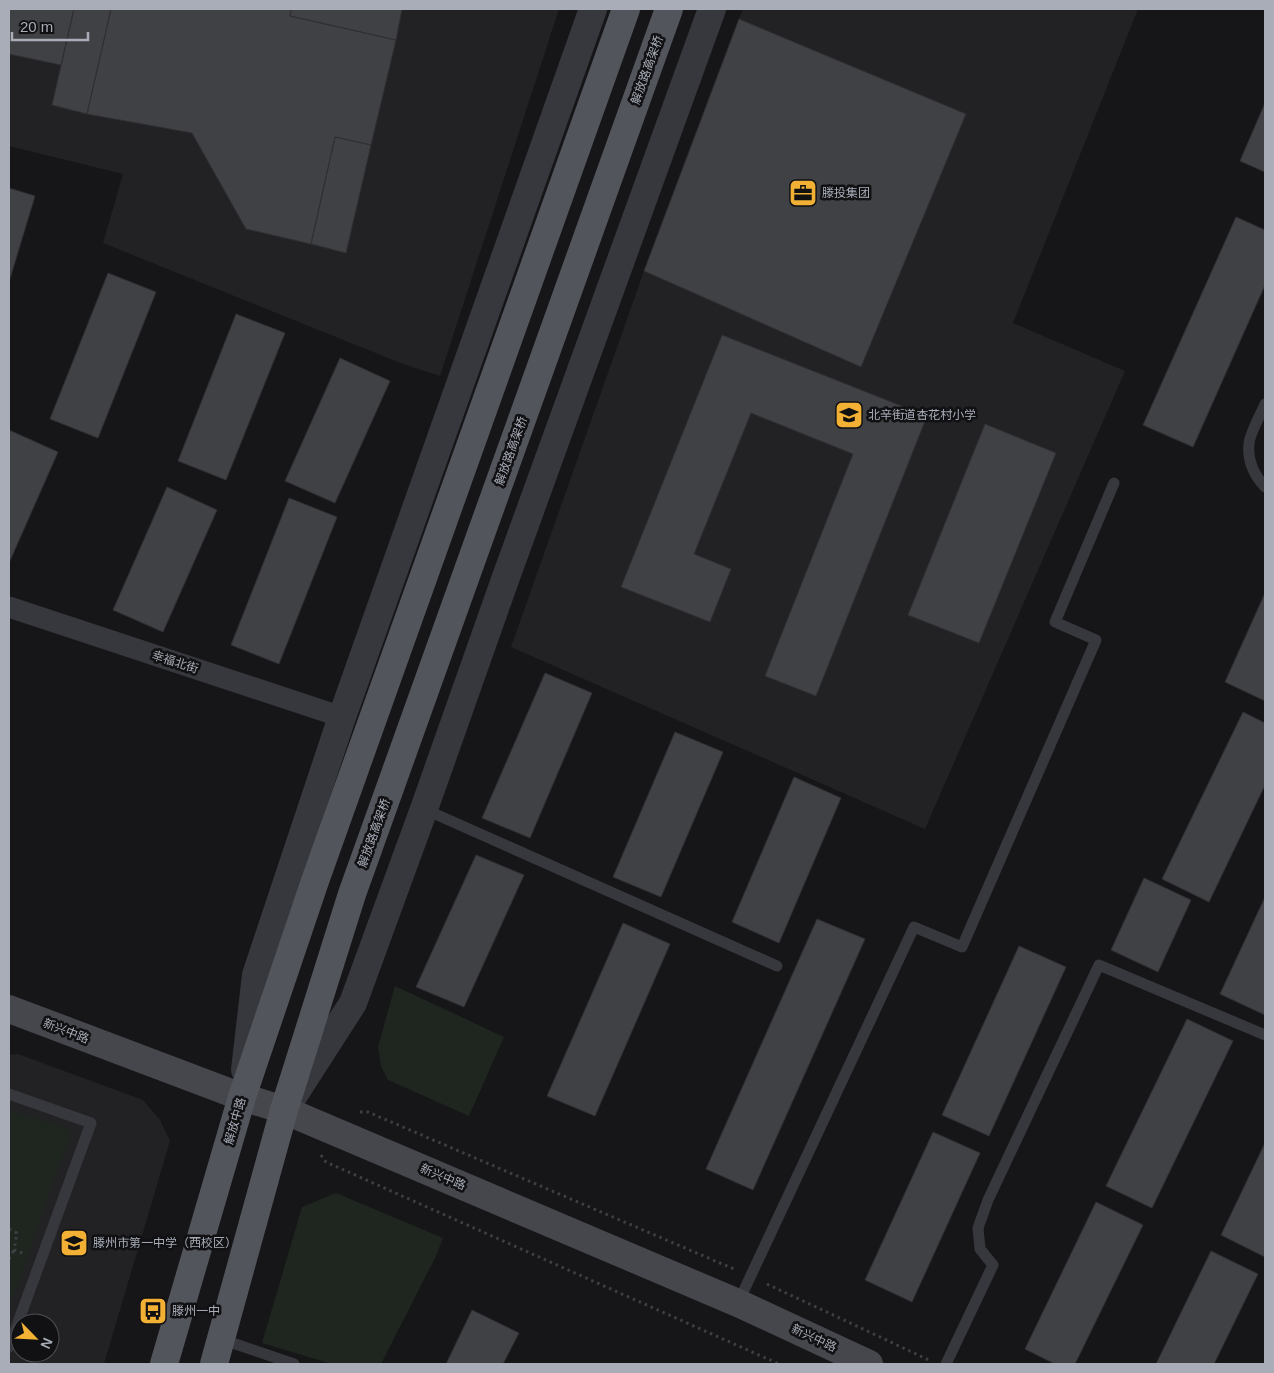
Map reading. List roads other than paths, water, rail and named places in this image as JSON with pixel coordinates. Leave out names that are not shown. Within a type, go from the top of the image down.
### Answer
[{"type":"main road","name":"解放中路","points":[[164,1364],[242,1097],[315,881],[626,9]]},
{"type":"main road","name":"解放路高架桥","points":[[284,1110],[352,894],[669,9]]},
{"type":"main road","name":"新兴中路","points":[[9,1009],[242,1097],[284,1110],[738,1303],[869,1364]]},
{"type":"main road","points":[[214,1364],[284,1110]]},
{"type":"street","points":[[242,1097],[256,975],[342,717],[593,9]]},
{"type":"street","points":[[284,1110],[353,1003],[712,9]]},
{"type":"street","name":"幸福北街","points":[[9,607],[342,717]]},
{"type":"lane","points":[[1265,404],[1248,443],[1250,461],[1255,476],[1265,486]]},
{"type":"lane","points":[[738,1303],[914,927],[962,947],[1096,640],[1055,622],[1114,483]]},
{"type":"lane","points":[[424,808],[777,966]]},
{"type":"lane","points":[[946,1364],[993,1265],[980,1249],[978,1228],[988,1200],[1099,964],[1265,1035]]},
{"type":"lane","points":[[9,1094],[91,1123],[9,1347]]},
{"type":"lane","points":[[221,1339],[294,1364]]},
{"type":"place","name":"滕投集团","points":[[803,193]]},
{"type":"place","name":"北辛街道杏花村小学","points":[[849,415]]},
{"type":"place","name":"滕州市第一中学（西校区）","points":[[74,1243]]},
{"type":"place","name":"滕州一中","points":[[153,1311]]}]
